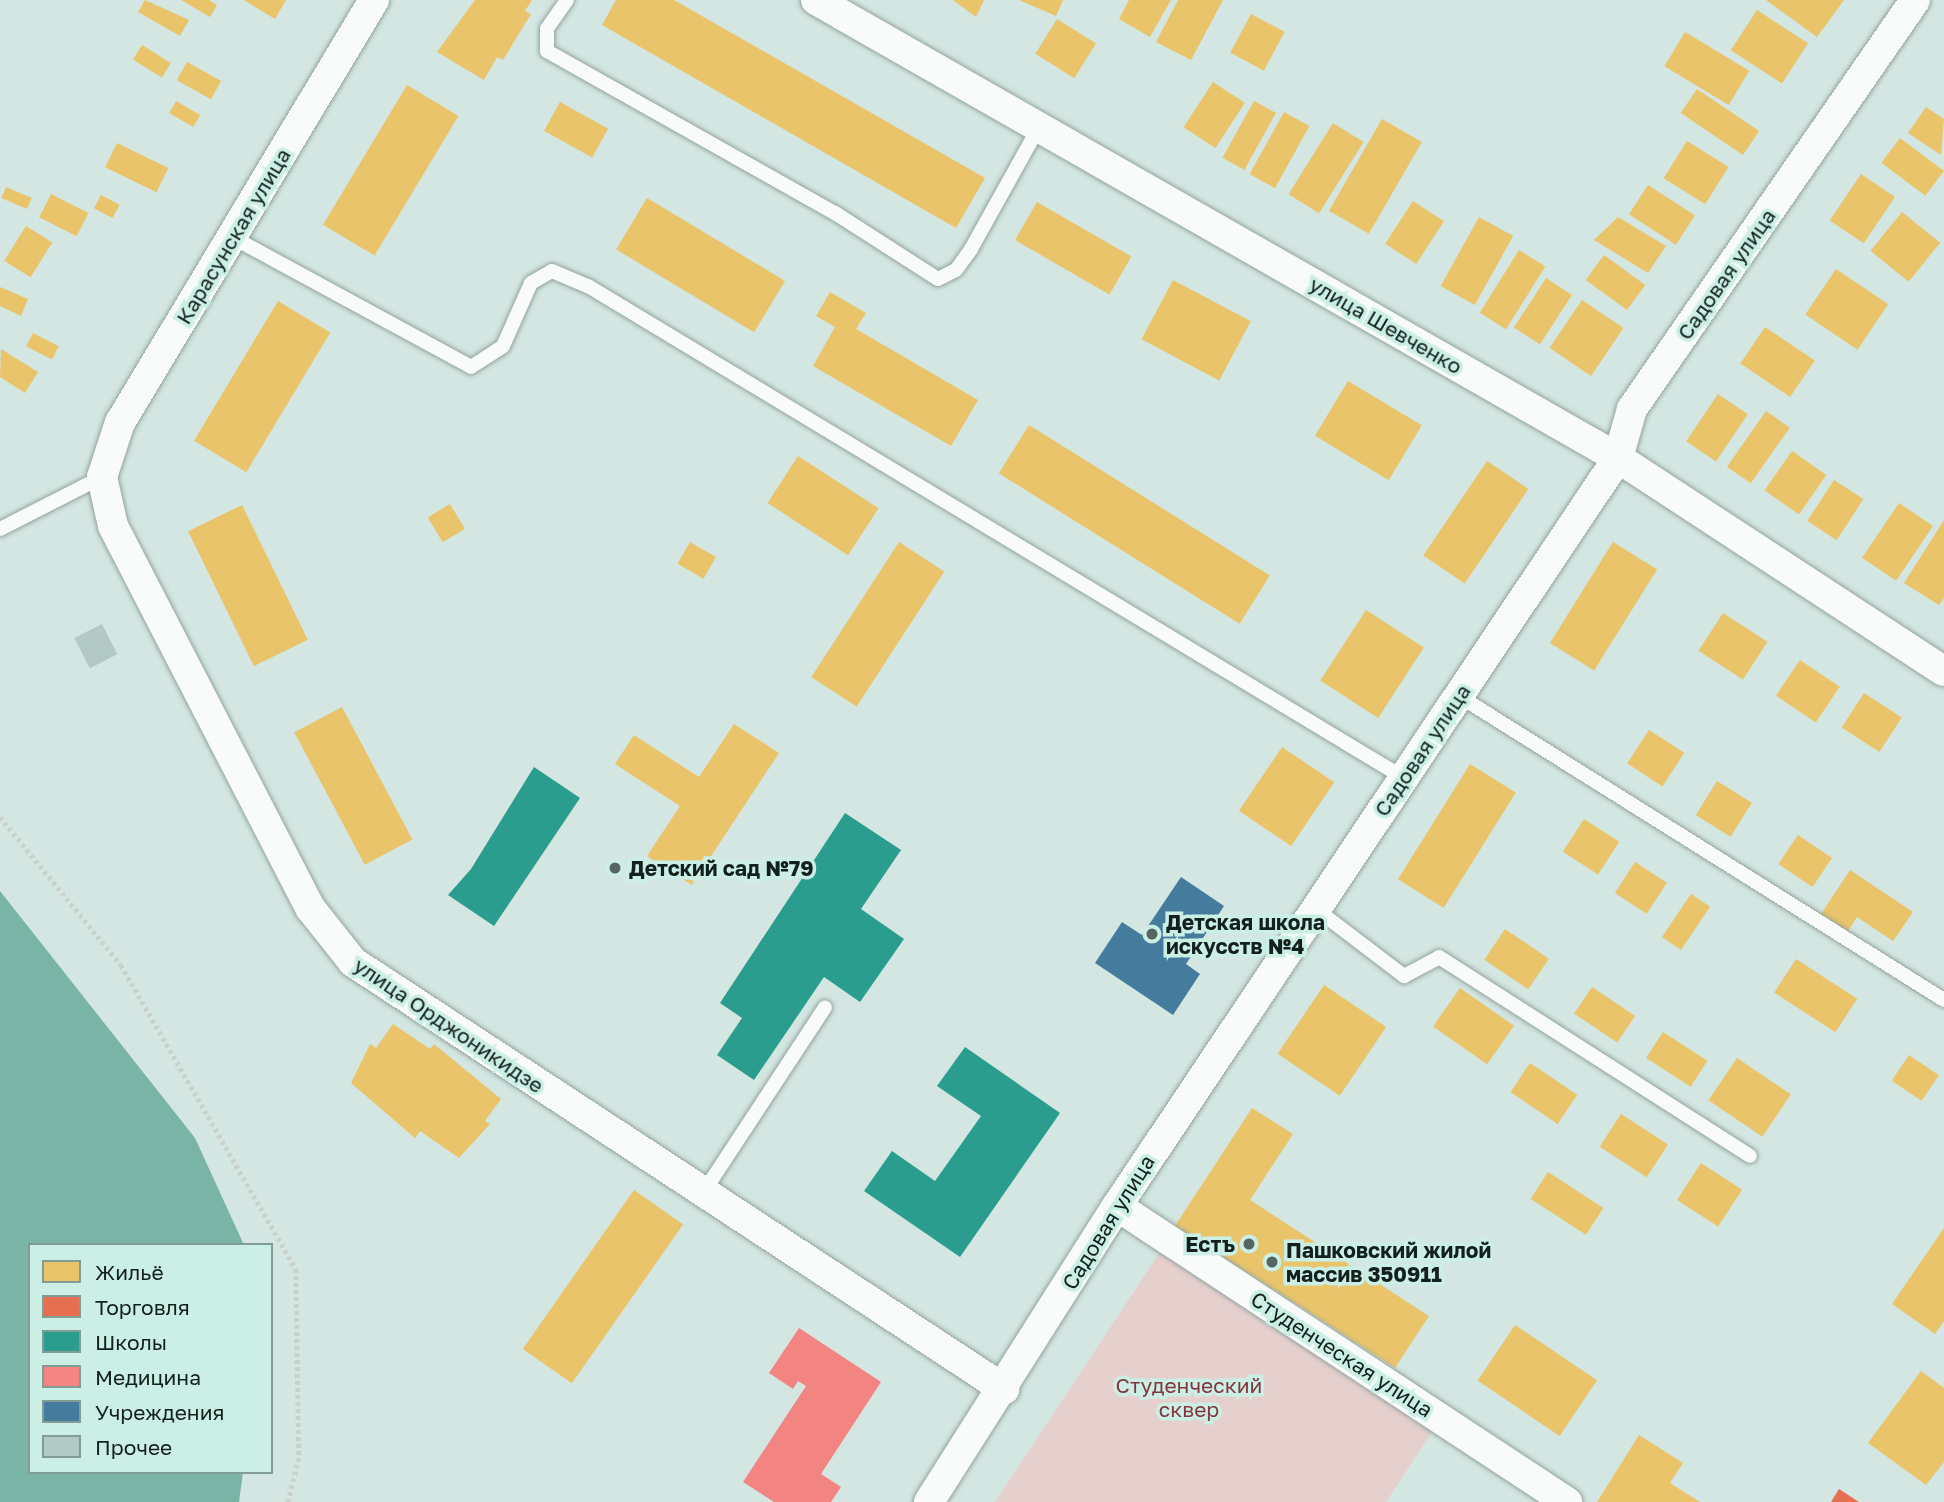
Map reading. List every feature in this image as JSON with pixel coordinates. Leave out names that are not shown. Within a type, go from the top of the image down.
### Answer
[{"type":"street","name":"Карасунская улица","points":[[102,477],[120,422],[374,0]]},
{"type":"street","name":"улица Шевченко","points":[[816,0],[1618,458],[1944,671]]},
{"type":"street","name":"Садовая улица","points":[[929,1502],[1004,1389],[1117,1206],[1618,458],[1632,409],[1915,0]]},
{"type":"street","name":"улица Орджоникидзе","points":[[102,477],[119,538],[311,909],[353,962],[1004,1389]]},
{"type":"street","name":"Студенческая улица","points":[[1117,1206],[1567,1502]]},
{"type":"lane","points":[[567,0],[547,29],[547,51],[835,213],[938,279],[956,271],[971,249],[1039,127]]},
{"type":"lane","points":[[232,237],[471,367],[503,346],[531,282],[552,271],[588,286],[1404,778]]},
{"type":"lane","points":[[0,530],[102,477]]},
{"type":"lane","points":[[1459,696],[1944,1000]]},
{"type":"lane","points":[[1316,909],[1404,976],[1439,957],[1750,1156]]},
{"type":"lane","points":[[703,1194],[825,1007]]},
{"type":"path","points":[[0,817],[121,965],[296,1269],[299,1458],[288,1502]]},
{"type":"green space","name":"Студенческий сквер","points":[[1160,1252],[1433,1430],[1386,1502],[995,1502]]},
{"type":"shaded area","points":[[0,891],[195,1138],[243,1243],[28,1243],[28,1474],[243,1474],[239,1502],[0,1502]]},
{"type":"building: Жильё","points":[[145,0],[189,20],[180,36],[138,12]]},
{"type":"building: Жильё","points":[[181,0],[209,0],[217,5],[210,17]]},
{"type":"building: Жильё","points":[[244,0],[286,0],[275,19]]},
{"type":"building: Жильё","points":[[475,0],[532,0],[525,11],[531,14],[503,60],[497,57],[484,80],[437,52]]},
{"type":"building: Жильё","points":[[616,0],[674,0],[985,178],[956,228],[602,25]]},
{"type":"building: Жильё","points":[[953,0],[984,0],[976,17]]},
{"type":"building: Жильё","points":[[1019,0],[1063,0],[1056,16]]},
{"type":"building: Жильё","points":[[1129,0],[1171,0],[1150,37],[1119,19]]},
{"type":"building: Жильё","points":[[1178,0],[1223,0],[1191,60],[1156,42]]},
{"type":"building: Жильё","points":[[1766,0],[1844,0],[1817,37]]},
{"type":"building: Жильё","points":[[1757,10],[1808,43],[1782,83],[1731,50]]},
{"type":"building: Жильё","points":[[1251,14],[1285,32],[1264,71],[1230,53]]},
{"type":"building: Жильё","points":[[1057,19],[1096,43],[1074,78],[1035,54]]},
{"type":"building: Жильё","points":[[1685,32],[1749,71],[1729,105],[1664,66]]},
{"type":"building: Жильё","points":[[142,45],[171,63],[162,77],[133,59]]},
{"type":"building: Жильё","points":[[187,62],[221,81],[211,99],[177,80]]},
{"type":"building: Жильё","points":[[1213,82],[1245,103],[1215,148],[1184,127]]},
{"type":"building: Жильё","points":[[407,85],[458,116],[374,256],[323,225]]},
{"type":"building: Жильё","points":[[1697,89],[1759,131],[1743,155],[1681,113]]},
{"type":"building: Жильё","points":[[176,101],[200,115],[193,127],[169,113]]},
{"type":"building: Жильё","points":[[1254,101],[1276,113],[1244,170],[1222,158]]},
{"type":"building: Жильё","points":[[560,102],[608,129],[592,158],[544,131]]},
{"type":"building: Жильё","points":[[1926,107],[1944,119],[1941,155],[1908,133]]},
{"type":"building: Жильё","points":[[1284,112],[1309,126],[1275,188],[1250,174]]},
{"type":"building: Жильё","points":[[1382,119],[1422,142],[1369,234],[1329,211]]},
{"type":"building: Жильё","points":[[1333,123],[1364,142],[1319,213],[1288,194]]},
{"type":"building: Жильё","points":[[1900,138],[1944,171],[1925,196],[1881,163]]},
{"type":"building: Жильё","points":[[1687,141],[1729,167],[1705,204],[1664,178]]},
{"type":"building: Жильё","points":[[117,143],[168,168],[156,192],[105,167]]},
{"type":"building: Жильё","points":[[1861,174],[1895,197],[1864,243],[1830,220]]},
{"type":"building: Жильё","points":[[1648,185],[1695,215],[1676,245],[1629,214]]},
{"type":"building: Жильё","points":[[6,187],[32,198],[27,209],[1,198]]},
{"type":"building: Жильё","points":[[51,194],[88,213],[77,236],[39,217]]},
{"type":"building: Жильё","points":[[101,195],[120,205],[112,218],[94,208]]},
{"type":"building: Жильё","points":[[647,198],[785,281],[754,332],[616,249]]},
{"type":"building: Жильё","points":[[1413,201],[1444,221],[1416,264],[1385,244]]},
{"type":"building: Жильё","points":[[1037,202],[1131,256],[1109,295],[1015,240]]},
{"type":"building: Жильё","points":[[1902,212],[1940,243],[1909,282],[1871,251]]},
{"type":"building: Жильё","points":[[1479,217],[1513,236],[1475,305],[1441,286]]},
{"type":"building: Жильё","points":[[1618,217],[1666,246],[1648,273],[1594,240]]},
{"type":"building: Жильё","points":[[26,226],[52,242],[31,277],[4,261]]},
{"type":"building: Жильё","points":[[1519,250],[1545,266],[1506,329],[1480,313]]},
{"type":"building: Жильё","points":[[1604,255],[1645,285],[1627,310],[1586,280]]},
{"type":"building: Жильё","points":[[1836,269],[1888,304],[1857,350],[1805,315]]},
{"type":"building: Жильё","points":[[1546,278],[1572,295],[1540,344],[1514,327]]},
{"type":"building: Жильё","points":[[1173,280],[1251,321],[1219,380],[1142,339]]},
{"type":"building: Жильё","points":[[0,287],[28,299],[21,316],[0,306]]},
{"type":"building: Жильё","points":[[830,292],[866,313],[856,329],[978,400],[951,446],[813,366],[835,327],[816,316]]},
{"type":"building: Жильё","points":[[1582,300],[1623,328],[1591,376],[1550,348]]},
{"type":"building: Жильё","points":[[278,301],[330,332],[246,472],[194,441]]},
{"type":"building: Жильё","points":[[1765,327],[1815,361],[1790,397],[1740,363]]},
{"type":"building: Жильё","points":[[33,333],[59,346],[52,360],[26,346]]},
{"type":"building: Жильё","points":[[1,349],[38,372],[25,393],[0,377]]},
{"type":"building: Жильё","points":[[1348,381],[1422,425],[1389,480],[1315,436]]},
{"type":"building: Жильё","points":[[1718,394],[1748,414],[1716,461],[1686,441]]},
{"type":"building: Жильё","points":[[1766,411],[1790,428],[1751,483],[1727,467]]},
{"type":"building: Жильё","points":[[1029,425],[1270,575],[1240,624],[999,473]]},
{"type":"building: Жильё","points":[[1792,451],[1826,475],[1799,514],[1764,490]]},
{"type":"building: Жильё","points":[[798,456],[879,508],[848,555],[768,503]]},
{"type":"building: Жильё","points":[[1487,461],[1528,489],[1465,583],[1423,556]]},
{"type":"building: Жильё","points":[[1834,480],[1863,499],[1837,540],[1807,521]]},
{"type":"building: Жильё","points":[[1899,503],[1933,526],[1896,581],[1862,558]]},
{"type":"building: Жильё","points":[[450,504],[465,529],[443,542],[428,517]]},
{"type":"building: Жильё","points":[[242,505],[308,640],[254,666],[188,531]]},
{"type":"building: Жильё","points":[[1944,520],[1944,598],[1939,605],[1904,583]]},
{"type":"building: Жильё","points":[[690,542],[716,557],[703,579],[678,564]]},
{"type":"building: Жильё","points":[[899,542],[944,571],[857,706],[811,677]]},
{"type":"building: Жильё","points":[[1613,542],[1657,570],[1594,670],[1550,643]]},
{"type":"building: Жильё","points":[[1366,610],[1424,648],[1378,718],[1320,680]]},
{"type":"building: Жильё","points":[[1723,613],[1767,642],[1743,680],[1698,651]]},
{"type":"building: Жильё","points":[[1800,660],[1840,687],[1816,722],[1776,696]]},
{"type":"building: Жильё","points":[[1864,693],[1902,718],[1879,752],[1842,727]]},
{"type":"building: Жильё","points":[[342,707],[412,839],[365,865],[294,732]]},
{"type":"building: Жильё","points":[[734,724],[779,753],[692,885],[647,856],[680,806],[615,764],[634,735],[699,777]]},
{"type":"building: Жильё","points":[[1649,730],[1684,753],[1662,786],[1627,764]]},
{"type":"building: Жильё","points":[[1282,747],[1334,782],[1291,846],[1239,811]]},
{"type":"building: Жильё","points":[[1470,764],[1516,793],[1444,908],[1398,879]]},
{"type":"building: Жильё","points":[[1717,781],[1752,803],[1731,837],[1696,815]]},
{"type":"building: Жильё","points":[[1584,819],[1619,842],[1598,875],[1563,852]]},
{"type":"building: Жильё","points":[[1798,835],[1832,858],[1812,887],[1778,864]]},
{"type":"building: Жильё","points":[[1635,862],[1667,883],[1647,914],[1615,893]]},
{"type":"building: Жильё","points":[[1850,870],[1913,912],[1893,941],[1857,917],[1848,931],[1821,914]]},
{"type":"building: Жильё","points":[[1691,894],[1710,907],[1681,950],[1662,937]]},
{"type":"building: Жильё","points":[[1505,929],[1549,959],[1528,989],[1484,960]]},
{"type":"building: Жильё","points":[[1796,959],[1857,999],[1835,1032],[1774,993]]},
{"type":"building: Жильё","points":[[1324,985],[1386,1027],[1340,1096],[1278,1054]]},
{"type":"building: Жильё","points":[[1592,987],[1635,1016],[1617,1043],[1574,1014]]},
{"type":"building: Жильё","points":[[1460,988],[1514,1026],[1487,1064],[1433,1027]]},
{"type":"building: Жильё","points":[[393,1024],[430,1049],[434,1044],[501,1099],[485,1121],[490,1124],[459,1158],[420,1131],[415,1138],[351,1083],[370,1044],[376,1048]]},
{"type":"building: Жильё","points":[[1663,1032],[1707,1061],[1691,1087],[1646,1058]]},
{"type":"building: Жильё","points":[[1909,1055],[1939,1075],[1922,1101],[1892,1081]]},
{"type":"building: Жильё","points":[[1737,1058],[1791,1094],[1762,1137],[1708,1100]]},
{"type":"building: Жильё","points":[[1530,1063],[1577,1095],[1558,1124],[1510,1092]]},
{"type":"building: Жильё","points":[[1252,1108],[1293,1134],[1250,1200],[1429,1316],[1395,1368],[1175,1226]]},
{"type":"building: Жильё","points":[[1621,1114],[1668,1144],[1647,1177],[1600,1147]]},
{"type":"building: Жильё","points":[[1701,1163],[1742,1190],[1718,1227],[1677,1200]]},
{"type":"building: Жильё","points":[[1548,1172],[1603,1208],[1586,1235],[1531,1199]]},
{"type":"building: Жильё","points":[[634,1190],[683,1224],[572,1383],[523,1349]]},
{"type":"building: Жильё","points":[[1944,1228],[1944,1321],[1935,1334],[1892,1304]]},
{"type":"building: Жильё","points":[[1515,1325],[1597,1380],[1560,1436],[1478,1381]]},
{"type":"building: Жильё","points":[[1921,1371],[1944,1388],[1944,1462],[1926,1485],[1868,1443]]},
{"type":"building: Жильё","points":[[1639,1435],[1683,1463],[1670,1483],[1700,1502],[1597,1502]]},
{"type":"building: Торговля","points":[[1839,1489],[1859,1502],[1831,1502]]},
{"type":"building: Школы","points":[[534,767],[580,798],[494,926],[448,895],[471,869]]},
{"type":"building: Школы","points":[[845,813],[901,850],[861,909],[904,939],[860,1002],[824,977],[754,1080],[717,1055],[742,1018],[720,1003]]},
{"type":"building: Школы","points":[[965,1047],[1060,1113],[960,1257],[864,1191],[892,1151],[935,1181],[981,1116],[937,1086]]},
{"type":"building: Медицина","points":[[799,1328],[881,1382],[821,1474],[841,1487],[831,1502],[774,1502],[743,1482],[806,1386],[798,1381],[793,1389],[769,1373]]},
{"type":"building: Учреждения","points":[[1181,877],[1224,906],[1186,964],[1200,974],[1173,1015],[1095,963],[1122,922],[1142,935]]},
{"type":"building: Прочее","points":[[102,624],[117,654],[90,668],[74,638]]},
{"type":"place","name":"Детский сад №79","points":[[615,868]]},
{"type":"place","name":"Детская школа искусств №4","points":[[1152,934]]},
{"type":"place","name":"Естъ","points":[[1249,1244]]},
{"type":"place","name":"Пашковский жилой массив 350911","points":[[1272,1262]]}]
